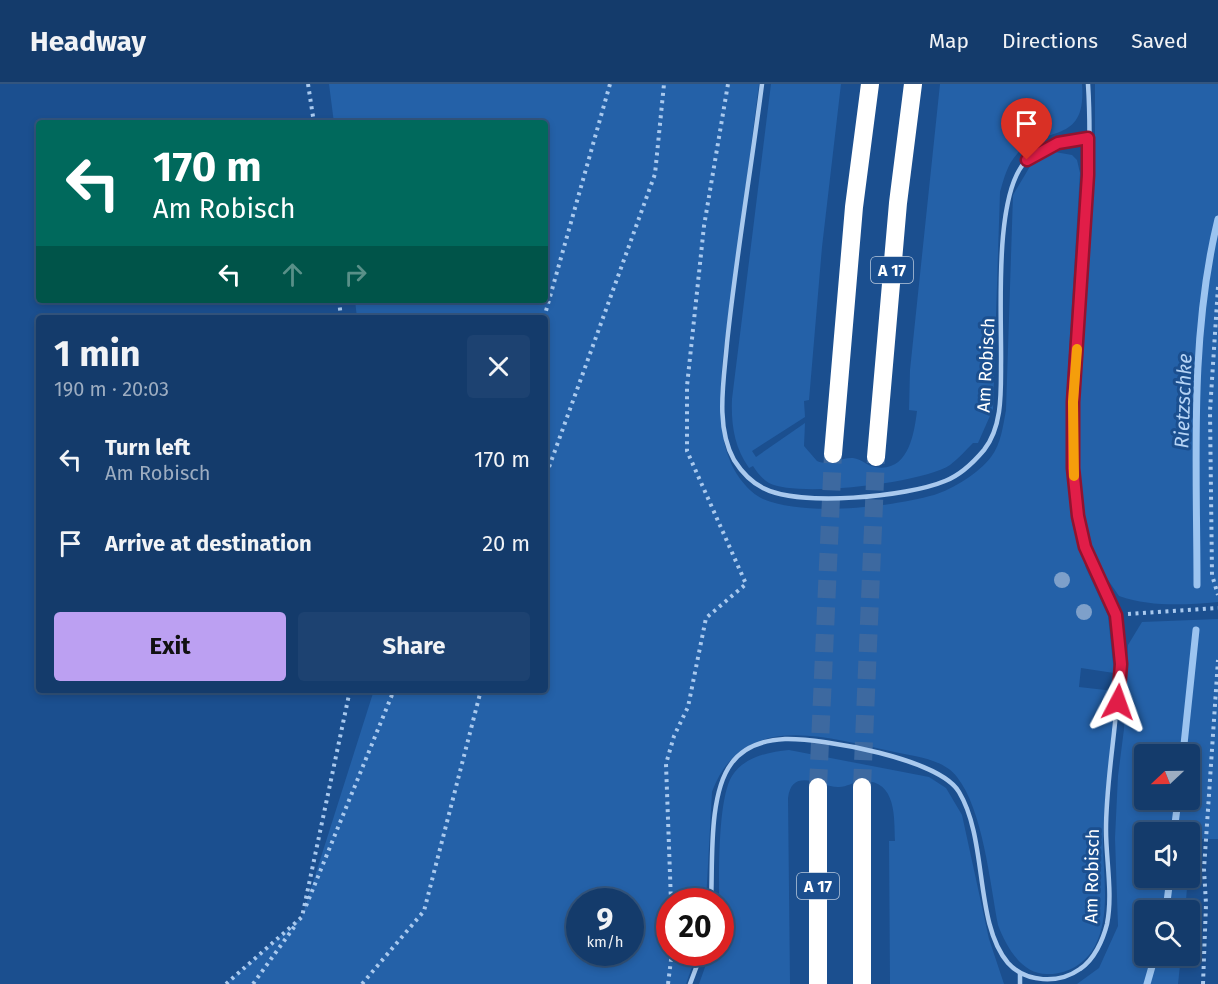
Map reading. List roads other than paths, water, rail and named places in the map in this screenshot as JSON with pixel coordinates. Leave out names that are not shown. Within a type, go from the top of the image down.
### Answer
[{"type":"highway","name":"A 17","points":[[833,454],[854,207],[870,84]]},
{"type":"highway","name":"A 17","points":[[876,458],[898,203],[913,84]]},
{"type":"highway","name":"A 17","points":[[818,787],[818,984]]},
{"type":"highway","name":"A 17","points":[[862,787],[862,984]]},
{"type":"lane","name":"Am Robisch","points":[[762,84],[728,340],[723,411],[725,433],[734,459],[746,476],[762,488],[780,495],[841,498],[906,491],[944,482],[967,469],[985,449],[993,436],[1001,401],[1003,246],[1007,206],[1015,175],[1027,160],[1040,151],[1058,143],[1088,138]]},
{"type":"lane","name":"Am Robisch","points":[[1020,973],[1044,979],[1062,978],[1079,970],[1091,959],[1108,922],[1106,830],[1121,664],[1116,615],[1085,547],[1078,516],[1073,468],[1073,402],[1087,184],[1088,84]]},
{"type":"lane","points":[[712,888],[715,820],[722,780],[732,763],[748,748],[783,739],[805,740],[893,757],[927,767],[953,783],[968,809],[990,924],[999,950],[1009,964],[1020,973],[1020,984]]},
{"type":"lane","points":[[690,984],[697,966]]},
{"type":"waterway","name":"Rietzschke","points":[[1197,585],[1196,447],[1199,355],[1202,309],[1218,219]]},
{"type":"waterway","name":"Rietzschke","points":[[1184,744],[1196,630]]},
{"type":"waterway","name":"Rietzschke","points":[[1175,822],[1177,810]]},
{"type":"waterway","name":"Rietzschke","points":[[1167,900],[1169,888]]},
{"type":"waterway","name":"Rietzschke","points":[[1147,984],[1152,966]]},
{"type":"tunnel","points":[[818,787],[833,454]]},
{"type":"tunnel","points":[[862,787],[876,457]]}]
